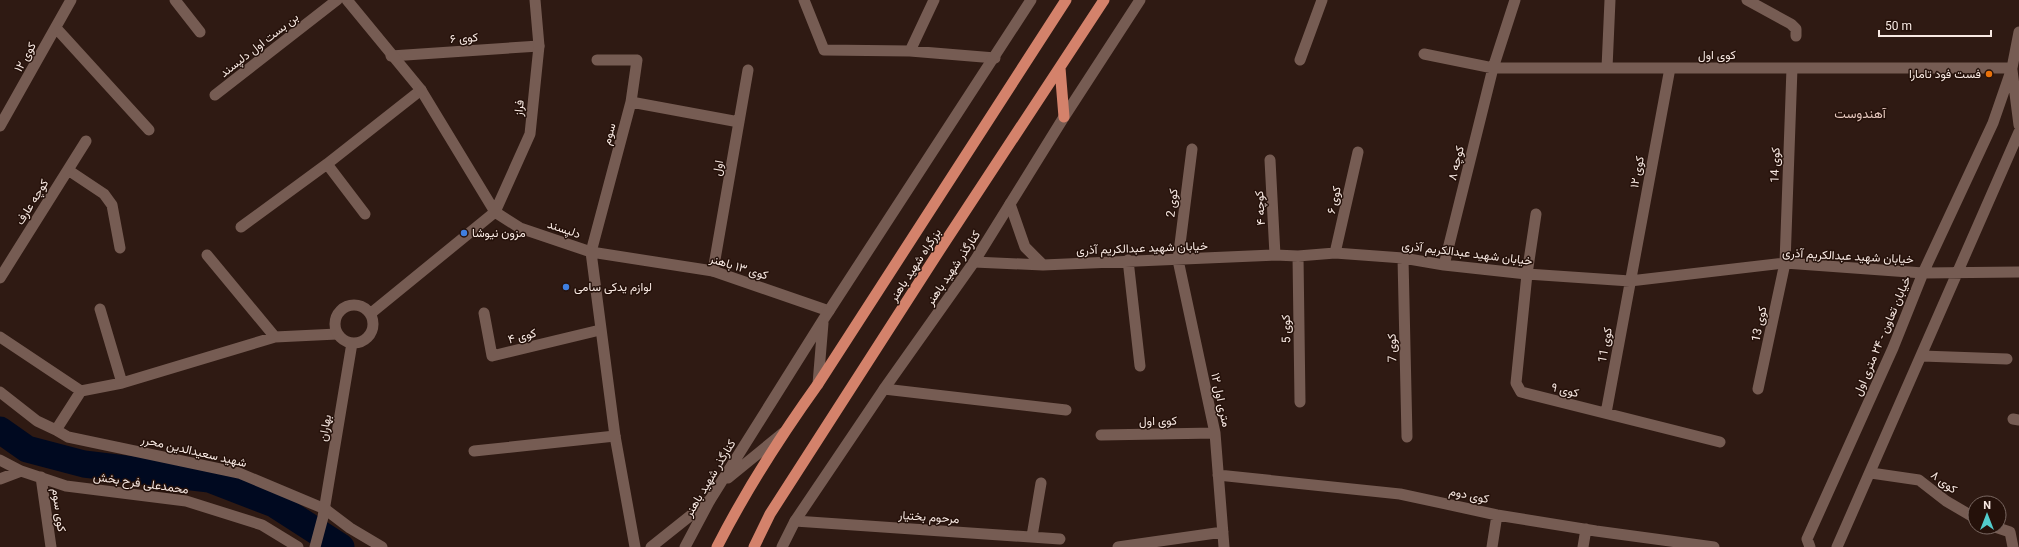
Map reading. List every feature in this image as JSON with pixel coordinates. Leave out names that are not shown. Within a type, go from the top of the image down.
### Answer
[{"type":"highway","name":"بزرگراه شهید باهنر","points":[[717,547],[740,502],[783,433],[818,384],[1066,0]]},
{"type":"highway","name":"بزرگراه شهید باهنر","points":[[754,547],[779,501],[941,248],[1104,0]]},
{"type":"highway","points":[[1060,68],[1064,117]]},
{"type":"street","name":"کوی ۱۲","points":[[2,121],[71,0]]},
{"type":"street","points":[[175,0],[200,32]]},
{"type":"street","name":"بن بست اول دلپسند","points":[[215,95],[338,0]]},
{"type":"street","name":"دلپسند","points":[[347,0],[391,56],[421,90],[495,212],[520,228],[591,252],[615,436],[635,547]]},
{"type":"street","name":"فراز","points":[[495,212],[530,134],[539,46],[535,0]]},
{"type":"street","points":[[804,0],[824,50],[910,51],[995,58]]},
{"type":"street","points":[[910,51],[934,0]]},
{"type":"street","name":"کنارگذر شهید باهنر","points":[[685,547],[710,500],[826,316],[995,58],[1031,0]]},
{"type":"street","name":"کنارگذر شهید باهنر","points":[[782,547],[796,521],[884,390],[974,262],[1064,117],[1140,0]]},
{"type":"street","points":[[1300,60],[1322,0]]},
{"type":"street","name":"کوچه ۸","points":[[1444,265],[1493,68],[1515,0]]},
{"type":"street","points":[[1607,68],[1610,0]]},
{"type":"street","points":[[1747,0],[1791,24],[1796,29],[1796,36]]},
{"type":"street","points":[[56,28],[149,130]]},
{"type":"street","name":"خیابان تعاون - ۲۴ متری اول","points":[[1810,547],[1807,539],[1893,348],[1923,273],[1993,123],[2012,68],[2019,32]]},
{"type":"street","name":"کوی ۶","points":[[391,56],[539,46]]},
{"type":"street","name":"کوی اول","points":[[1424,54],[1493,68],[2012,68]]},
{"type":"street","name":"سوم","points":[[591,252],[631,102],[637,60],[597,60]]},
{"type":"street","name":"کوی ۱۲","points":[[1630,280],[1670,68]]},
{"type":"street","name":"کوی 14","points":[[1785,263],[1792,68]]},
{"type":"street","name":"خیابان تعاون - ۲۴ متری اول","points":[[2012,68],[2019,125]]},
{"type":"street","name":"اول","points":[[713,271],[748,70]]},
{"type":"street","points":[[241,227],[327,164],[421,90]]},
{"type":"street","points":[[631,102],[739,122]]},
{"type":"street","points":[[1838,547],[1922,356],[1956,272],[2019,132]]},
{"type":"street","name":"کوچه عارف","points":[[0,278],[86,141]]},
{"type":"street","name":"کوی 2","points":[[1178,260],[1192,149]]},
{"type":"street","name":"کوی ۶","points":[[1335,253],[1358,152]]},
{"type":"street","name":"کوچه ۴","points":[[1270,160],[1275,255]]},
{"type":"street","points":[[327,164],[365,214]]},
{"type":"street","points":[[68,170],[109,199],[112,205],[120,248]]},
{"type":"street","points":[[1010,204],[1025,247],[1043,265]]},
{"type":"street","points":[[370,314],[495,212]]},
{"type":"street","name":"کوی ۹","points":[[1536,214],[1527,274],[1516,383],[1521,392],[1720,442]]},
{"type":"street","name":"کوی ۱۳ باهنر","points":[[591,252],[713,271],[826,316]]},
{"type":"street","name":"خیابان شهید عبدالکریم آذری","points":[[974,262],[1043,265],[1128,260],[1178,260],[1275,255],[1298,256],[1335,253],[1403,258],[1444,265],[1527,274],[1630,280],[1785,263],[1923,273],[2019,272]]},
{"type":"street","points":[[207,255],[275,337]]},
{"type":"street","name":"کوی 5","points":[[1298,256],[1300,402]]},
{"type":"street","name":"کوی 7","points":[[1403,258],[1407,437]]},
{"type":"street","points":[[1128,260],[1140,366]]},
{"type":"street","name":"۱۲ متری اول","points":[[1178,260],[1215,433],[1224,547]]},
{"type":"street","name":"کوی 13","points":[[1758,390],[1785,263]]},
{"type":"street","name":"کوی 11","points":[[1606,413],[1630,280]]},
{"type":"street","points":[[347,306],[360,306],[370,314],[373,325],[368,337],[364,341],[352,343],[341,339],[337,334],[334,327],[337,314],[347,306]]},
{"type":"street","points":[[100,309],[122,383]]},
{"type":"street","name":"کوی ۴","points":[[484,313],[492,356],[600,330]]},
{"type":"street","points":[[818,384],[826,316]]},
{"type":"street","points":[[0,337],[81,391],[122,383],[275,337],[337,334]]},
{"type":"street","name":"بهاران","points":[[315,547],[324,513],[352,343]]},
{"type":"street","points":[[1922,356],[2007,359]]},
{"type":"street","points":[[884,390],[1066,410]]},
{"type":"street","points":[[56,430],[81,391]]},
{"type":"street","name":"شهید سعیدالدین محرر","points":[[0,392],[37,421],[68,437],[239,473],[324,513],[382,547]]},
{"type":"street","points":[[720,485],[783,433]]},
{"type":"street","name":"کوی اول","points":[[1101,435],[1215,433]]},
{"type":"street","points":[[474,451],[615,436]]},
{"type":"street","name":"محمدعلی فرح بخش","points":[[0,460],[21,471],[66,486],[186,501],[262,525],[298,547]]},
{"type":"street","points":[[0,479],[21,471]]},
{"type":"street","name":"کوی ۸","points":[[1871,473],[1920,480],[1946,501],[1967,513]]},
{"type":"street","name":"کوی دوم","points":[[1218,475],[1400,494],[1497,515],[1714,547]]},
{"type":"street","name":"کوی سوم","points":[[41,477],[51,547]]},
{"type":"street","points":[[1032,536],[1041,483]]},
{"type":"street","points":[[651,547],[710,500]]},
{"type":"street","points":[[1492,547],[1497,515]]},
{"type":"street","name":"مرحوم بختیار","points":[[796,521],[1060,539]]},
{"type":"street","points":[[1583,547],[1586,529]]},
{"type":"street","points":[[2007,531],[2010,532],[2013,547]]},
{"type":"street","points":[[1118,547],[1223,532]]},
{"type":"waterway","points":[[0,430],[27,449],[84,464],[209,479],[274,504],[341,547]]},
{"type":"place","name":"فست فود تامارا","points":[[1989,74]]},
{"type":"place","name":"مزون نیوشا","points":[[464,233]]},
{"type":"place","name":"لوازم یدکی سامی","points":[[566,287]]},
{"type":"district","name":"آهندوست","points":[[1860,113]]}]
